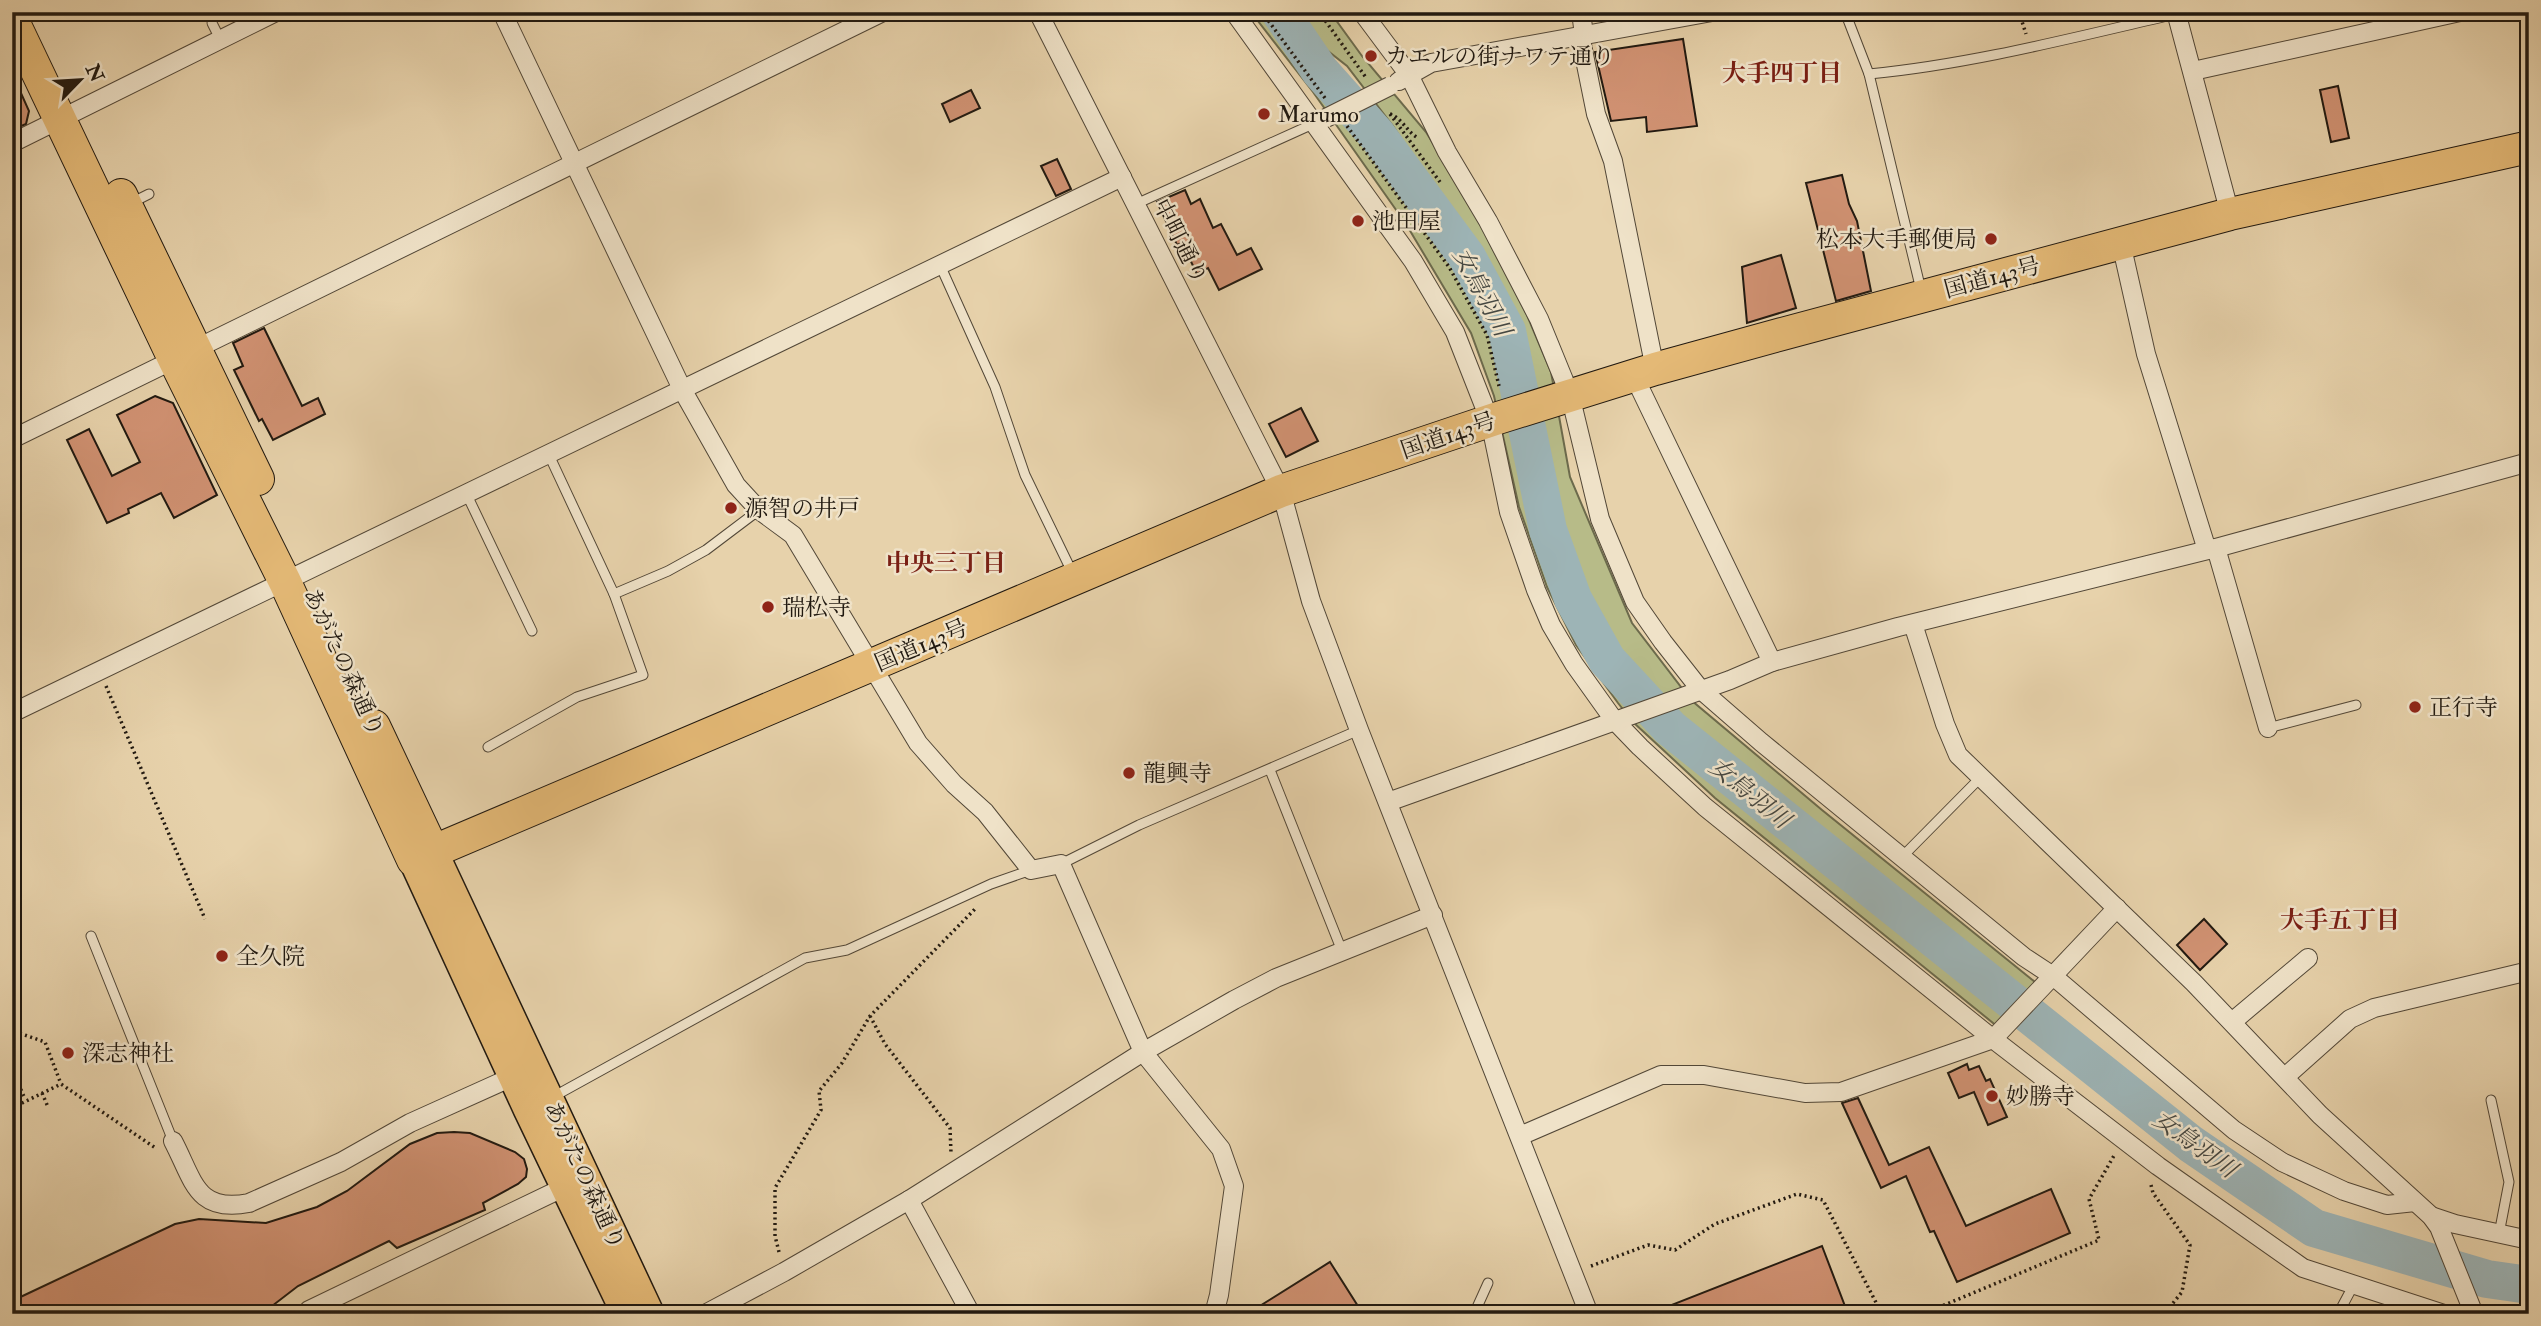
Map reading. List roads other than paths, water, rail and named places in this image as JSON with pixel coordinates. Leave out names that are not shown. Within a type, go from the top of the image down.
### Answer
[{"type":"highway","name":"あがたの森通り","points":[[32,12],[70,114],[294,578],[423,856]]},
{"type":"highway","name":"あがたの森通り","points":[[12,19],[70,114],[138,200],[186,355]]},
{"type":"highway","name":"国道143号","points":[[423,856],[873,667],[1281,491],[1566,396],[1922,295],[2230,214],[2529,147]]},
{"type":"main road","name":"あがたの森通り","points":[[423,856],[576,1182],[650,1314]]},
{"type":"main road","name":"あがたの森通り","points":[[576,1182],[626,1314]]},
{"type":"street","points":[[12,143],[276,12]]},
{"type":"street","points":[[502,12],[683,391],[736,485],[759,510],[793,535],[918,743],[954,784],[985,812],[1031,870],[1061,864],[1143,1052],[1221,1149],[1234,1186],[1214,1314]]},
{"type":"street","points":[[12,439],[883,12]]},
{"type":"street","name":"中町通り","points":[[1038,12],[1281,491],[1311,601],[1359,730],[1590,1314]]},
{"type":"street","points":[[1234,12],[1324,116],[1344,163],[1416,266],[1455,332],[1494,420],[1509,512],[1551,625],[1574,664],[1640,747],[1705,807],[1997,1035],[2158,1166],[2303,1268],[2444,1314]]},
{"type":"street","points":[[1362,12],[1409,75],[1447,152],[1488,221],[1539,319],[1566,396],[1600,519],[1620,570],[1635,602],[1697,690],[2234,1130],[2282,1163],[2344,1191],[2387,1205],[2415,1202]]},
{"type":"street","points":[[1581,12],[1582,35],[1596,114],[1613,161],[1645,372],[1772,662]]},
{"type":"street","points":[[1324,116],[1390,86],[1431,63],[1712,12]]},
{"type":"street","points":[[2193,71],[2460,12]]},
{"type":"street","points":[[2176,13],[2230,214]]},
{"type":"street","points":[[12,713],[1122,177]]},
{"type":"street","points":[[2121,243],[2146,354],[2268,729]]},
{"type":"street","points":[[1388,802],[1772,662],[2211,549],[2529,462]]},
{"type":"street","points":[[1913,624],[1945,724],[1958,755],[2232,1022],[2320,1115],[2435,1222],[2474,1314]]},
{"type":"street","points":[[1520,1136],[1661,1075],[1704,1075],[1805,1093],[1841,1092],[1997,1035],[2117,908]]},
{"type":"street","points":[[705,1314],[909,1200],[1143,1052],[1276,978],[1433,915]]},
{"type":"street","points":[[2232,1022],[2308,958]]},
{"type":"street","points":[[2285,1077],[2350,1019],[2374,1009],[2529,971]]},
{"type":"street","points":[[173,1142],[201,1196],[215,1204],[249,1203],[341,1162],[410,1123],[524,1072]]},
{"type":"street","points":[[305,1314],[576,1182]]},
{"type":"street","points":[[909,1200],[971,1314]]},
{"type":"street","points":[[2435,1222],[2529,1240]]},
{"type":"lane","points":[[1845,12],[1869,74],[1922,295]]},
{"type":"lane","points":[[1869,74],[1917,69],[2030,47],[2176,13]]},
{"type":"lane","points":[[211,46],[212,23]]},
{"type":"lane","points":[[1136,204],[1324,116]]},
{"type":"lane","points":[[940,265],[995,387],[1025,475],[1075,579]]},
{"type":"lane","points":[[488,747],[577,697],[643,675],[614,594],[550,455]]},
{"type":"lane","points":[[467,495],[532,631]]},
{"type":"lane","points":[[614,594],[706,551],[759,510]]},
{"type":"lane","points":[[2268,729],[2356,705]]},
{"type":"lane","points":[[1061,864],[1139,825],[1359,730]]},
{"type":"lane","points":[[1270,770],[1342,951]]},
{"type":"lane","points":[[1900,858],[1981,777]]},
{"type":"lane","points":[[539,1104],[805,958],[846,950],[991,884],[1031,870]]},
{"type":"lane","points":[[91,936],[173,1142]]},
{"type":"lane","points":[[2491,1100],[2509,1182],[2498,1234]]},
{"type":"lane","points":[[1474,1314],[1488,1283]]},
{"type":"lane","points":[[2338,1314],[2353,1286]]},
{"type":"waterway","name":"女鳥羽川","points":[[1280,12],[1320,71],[1377,135],[1467,257],[1507,331],[1548,530],[1573,599],[1607,660],[1670,728],[2191,1144],[2314,1228],[2487,1279],[2529,1285]]},
{"type":"place","name":"カエルの街ナワテ通り","points":[[1371,56]]},
{"type":"place","name":"Marumo","points":[[1264,114]]},
{"type":"place","name":"池田屋","points":[[1358,221]]},
{"type":"place","name":"松本大手郵便局","points":[[1991,239]]},
{"type":"place","name":"源智の井戸","points":[[731,508]]},
{"type":"place","name":"瑞松寺","points":[[768,607]]},
{"type":"place","name":"正行寺","points":[[2415,707]]},
{"type":"place","name":"龍興寺","points":[[1129,773]]},
{"type":"place","name":"全久院","points":[[222,956]]},
{"type":"place","name":"深志神社","points":[[68,1053]]},
{"type":"place","name":"妙勝寺","points":[[1992,1096]]},
{"type":"district","name":"大手四丁目","points":[[1782,73]]},
{"type":"district","name":"中央三丁目","points":[[946,563]]},
{"type":"district","name":"大手五丁目","points":[[2340,920]]}]
